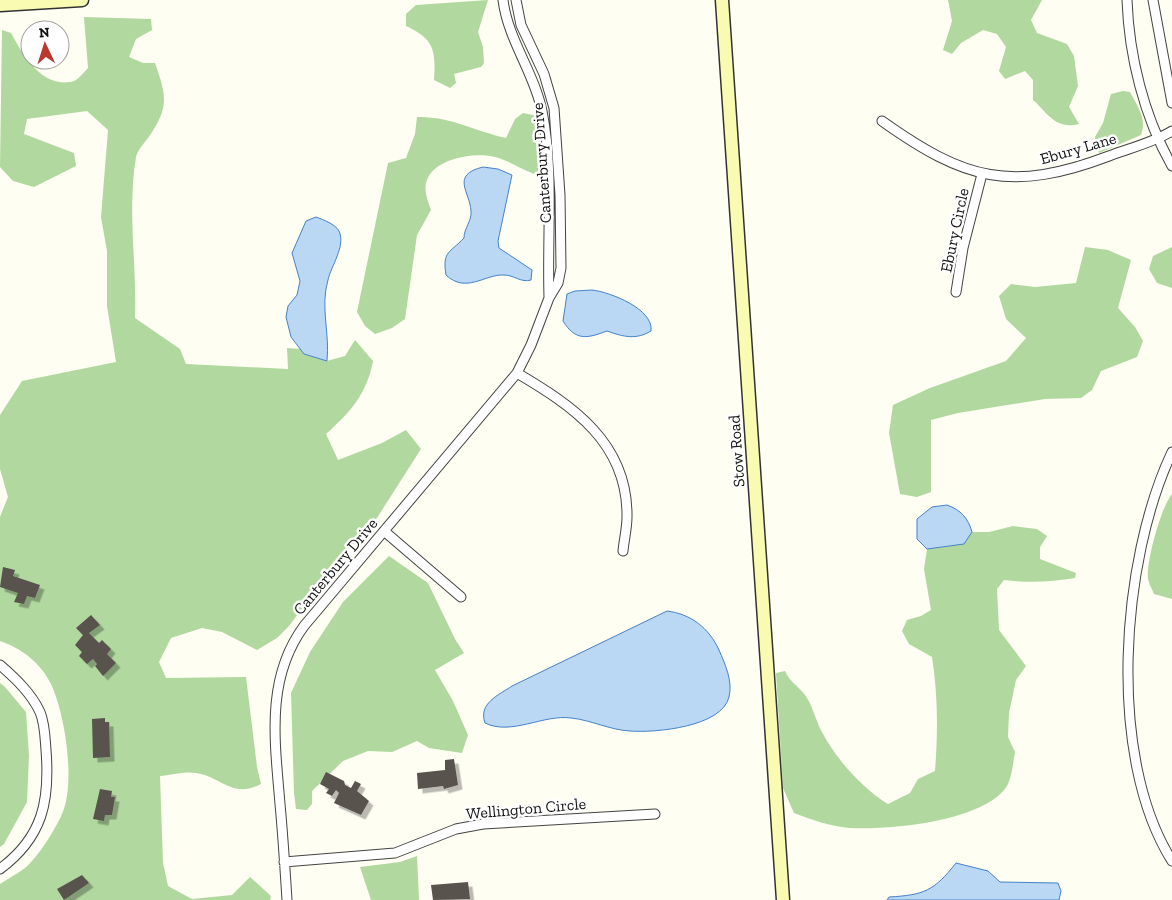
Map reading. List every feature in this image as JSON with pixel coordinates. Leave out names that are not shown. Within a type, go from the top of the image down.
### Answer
[{"type":"street","points":[[0,6],[82,0]]},
{"type":"street","name":"Canterbury Drive","points":[[503,0],[509,29],[538,94],[543,120],[547,182],[549,298]]},
{"type":"street","name":"Canterbury Drive","points":[[287,900],[276,748],[275,703],[280,672],[297,636],[517,373],[560,277],[561,237],[555,118],[550,90],[521,25],[516,0]]},
{"type":"street","name":"Stow Road","points":[[722,0],[783,900]]},
{"type":"street","points":[[1126,0],[1128,28],[1145,101],[1157,140],[1172,166]]},
{"type":"street","points":[[1154,0],[1172,103]]},
{"type":"street","points":[[543,120],[555,118]]},
{"type":"street","name":"Ebury Lane","points":[[882,121],[919,147],[942,159],[982,174],[1017,177],[1060,173],[1157,140],[1172,131]]},
{"type":"street","name":"Ebury Circle","points":[[956,292],[963,248],[982,174]]},
{"type":"street","points":[[547,182],[559,182]]},
{"type":"street","points":[[548,237],[561,237]]},
{"type":"street","points":[[517,373],[583,417],[611,453],[622,480],[626,501],[627,517],[623,551]]},
{"type":"street","points":[[1172,452],[1151,508],[1139,556],[1131,610],[1129,673],[1130,717],[1137,761],[1156,829],[1172,861]]},
{"type":"street","points":[[384,531],[460,597]]},
{"type":"street","points":[[0,666],[21,684],[40,713],[44,731],[48,774],[45,801],[39,822],[28,843],[0,869]]},
{"type":"street","name":"Wellington Circle","points":[[284,862],[395,853],[456,830],[483,824],[655,814]]},
{"type":"green space","points":[[488,0],[478,32],[483,47],[484,63],[481,67],[454,74],[456,83],[450,88],[434,80],[434,61],[431,47],[428,41],[406,26],[406,14],[416,5]]},
{"type":"green space","points":[[948,0],[1042,0],[1031,20],[1037,33],[1067,44],[1074,56],[1078,86],[1069,107],[1079,124],[1064,125],[1048,115],[1033,100],[1033,80],[1025,71],[1005,79],[999,71],[1006,47],[997,34],[983,30],[961,43],[952,54],[943,50],[952,21]]},
{"type":"green space","points":[[84,17],[151,19],[152,30],[136,39],[129,57],[143,63],[155,63],[164,94],[163,110],[155,128],[139,150],[133,177],[132,217],[135,318],[180,349],[186,364],[288,369],[287,348],[301,349],[304,354],[327,361],[345,356],[355,340],[373,361],[367,383],[357,401],[326,434],[338,460],[382,443],[406,430],[421,449],[375,521],[332,568],[289,626],[277,638],[257,650],[222,632],[202,628],[171,638],[159,662],[166,678],[246,677],[257,767],[261,784],[242,789],[227,786],[205,775],[196,773],[160,776],[163,863],[168,886],[192,899],[232,895],[250,877],[271,896],[270,900],[0,900],[0,884],[21,871],[35,858],[59,820],[66,801],[68,767],[61,713],[47,676],[30,657],[0,641],[0,517],[8,497],[0,469],[0,415],[22,381],[116,362],[107,306],[107,251],[101,217],[108,130],[87,111],[27,119],[24,134],[74,153],[76,166],[34,187],[13,181],[0,167],[2,30],[11,33],[20,48],[20,70],[36,70],[44,76],[63,82],[74,81],[88,68]]},
{"type":"green space","points":[[1123,91],[1130,92],[1139,108],[1143,124],[1141,135],[1099,153],[1095,137],[1103,123],[1111,94]]},
{"type":"green space","points":[[523,113],[537,116],[540,136],[541,176],[495,157],[477,155],[457,158],[438,166],[431,172],[426,184],[426,195],[431,210],[417,235],[405,319],[392,328],[375,334],[365,326],[357,312],[388,163],[406,158],[415,134],[417,117],[451,121],[506,138],[515,119]]},
{"type":"green space","points":[[1085,247],[1108,250],[1131,260],[1118,308],[1135,327],[1143,341],[1137,357],[1101,371],[1092,390],[1081,398],[1045,399],[958,413],[931,420],[931,492],[917,497],[900,494],[889,433],[893,405],[930,388],[1006,361],[1026,338],[1006,319],[999,296],[1011,284],[1035,287],[1076,283]]},
{"type":"green space","points":[[1172,247],[1172,288],[1157,283],[1149,269],[1153,256]]},
{"type":"green space","points":[[1172,494],[1172,599],[1154,594],[1148,579],[1148,571],[1155,535],[1163,510]]},
{"type":"green space","points":[[1013,526],[1037,529],[1047,536],[1040,547],[1040,559],[1076,573],[1075,578],[1057,580],[1031,582],[1004,580],[997,589],[999,630],[1026,666],[1016,680],[1009,713],[1008,737],[1015,752],[1011,776],[1005,789],[992,800],[975,809],[932,822],[909,825],[849,828],[835,826],[794,813],[783,788],[776,673],[785,671],[805,695],[829,744],[843,764],[860,782],[888,804],[910,793],[918,779],[935,771],[937,714],[932,657],[909,644],[902,631],[907,620],[921,616],[931,610],[924,569],[927,549],[963,544],[972,532],[989,532]]},
{"type":"green space","points":[[389,556],[428,583],[455,639],[464,653],[435,670],[453,701],[468,735],[462,753],[429,748],[417,741],[392,752],[368,751],[343,761],[312,791],[312,804],[307,810],[296,809],[291,693],[310,652],[343,602]]},
{"type":"green space","points":[[0,683],[26,712],[29,756],[27,802],[4,844],[0,847]]},
{"type":"green space","points":[[417,856],[419,900],[371,900],[360,867],[400,862]]},
{"type":"water","points":[[483,167],[498,169],[512,175],[498,241],[499,248],[532,270],[531,280],[527,281],[511,276],[497,275],[475,282],[461,283],[446,275],[446,257],[464,238],[471,215],[464,179],[473,170]]},
{"type":"water","points":[[316,217],[335,226],[341,237],[341,243],[326,290],[327,361],[304,354],[291,337],[286,317],[288,306],[297,295],[300,281],[292,253],[306,221]]},
{"type":"water","points":[[592,290],[619,298],[638,309],[646,316],[650,323],[651,331],[635,337],[607,331],[583,337],[573,332],[563,321],[567,294],[575,291]]},
{"type":"water","points":[[947,505],[963,515],[972,532],[964,544],[927,549],[917,539],[917,519],[932,507]]},
{"type":"water","points":[[667,611],[684,615],[698,623],[715,642],[724,661],[730,685],[729,697],[724,707],[714,715],[686,726],[655,731],[623,730],[571,718],[550,719],[506,727],[485,723],[484,710],[487,705],[496,696],[512,686]]},
{"type":"water","points":[[956,863],[988,871],[1000,882],[1058,883],[1061,891],[1059,900],[887,900],[889,897],[911,895],[927,890],[941,880]]},
{"type":"building","points":[[3,567],[15,570],[13,576],[40,585],[35,598],[27,596],[24,604],[14,602],[18,593],[0,587]]},
{"type":"building","points":[[91,615],[100,625],[89,633],[99,643],[102,640],[111,649],[107,654],[116,663],[103,676],[95,666],[97,664],[93,659],[87,664],[79,656],[82,652],[75,645],[83,635],[76,628]]},
{"type":"building","points":[[105,718],[105,722],[109,722],[110,757],[93,758],[92,719]]},
{"type":"building","points":[[454,759],[458,785],[444,789],[443,786],[418,789],[417,773],[445,770],[445,760]]},
{"type":"building","points":[[326,772],[344,781],[345,785],[351,788],[355,781],[361,784],[357,791],[369,801],[361,815],[334,803],[339,793],[336,790],[332,796],[326,793],[329,789],[320,784]]},
{"type":"building","points":[[100,789],[112,791],[111,797],[115,797],[112,815],[105,815],[104,821],[93,819]]},
{"type":"building","points":[[82,875],[89,883],[64,900],[57,889]]},
{"type":"building","points":[[468,882],[470,899],[433,900],[431,885]]}]
